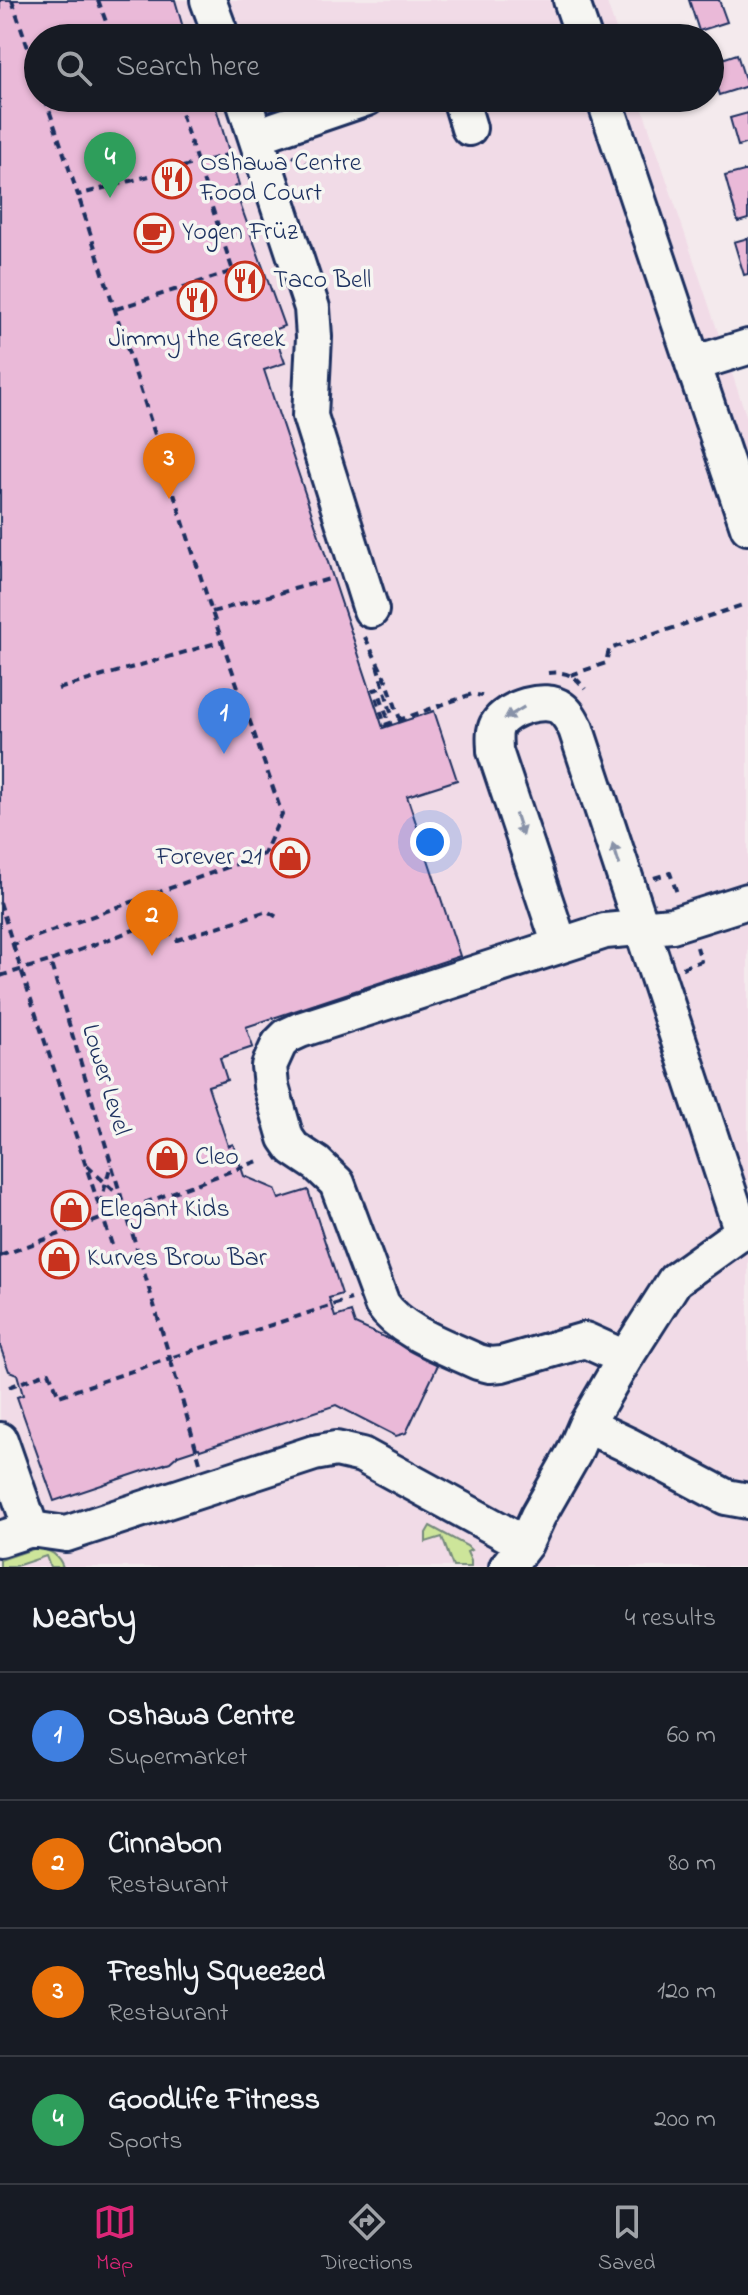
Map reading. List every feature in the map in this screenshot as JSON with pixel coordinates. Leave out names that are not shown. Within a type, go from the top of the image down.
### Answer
[{"type":"street","points":[[208,0],[217,24]]},
{"type":"street","points":[[244,112],[247,144],[312,308],[314,337],[310,416],[371,610]]},
{"type":"street","points":[[247,144],[330,112]]},
{"type":"street","points":[[609,112],[748,527]]},
{"type":"street","points":[[693,364],[748,347]]},
{"type":"street","points":[[0,1440],[15,1534],[66,1534],[314,1453],[336,1449],[362,1455],[520,1559],[538,1516],[574,1453],[586,1425],[675,1280],[745,1231],[576,729],[559,705],[543,703],[525,706],[506,716],[498,725],[494,737],[495,751],[560,945]]},
{"type":"street","points":[[625,1358],[585,1340],[490,1365],[400,1325],[382,1304],[337,1183],[317,1164],[293,1148],[286,1138],[269,1066],[272,1056],[287,1036],[605,931],[672,925],[748,901]]},
{"type":"street","points":[[586,1425],[726,1497],[748,1501]]},
{"type":"path","points":[[12,0],[24,36]]},
{"type":"path","points":[[98,0],[107,24]]},
{"type":"path","points":[[13,945],[264,854],[282,814],[212,612],[50,112]]},
{"type":"path","points":[[115,309],[233,271],[181,112]]},
{"type":"path","points":[[78,195],[198,162],[247,144]]},
{"type":"path","points":[[287,153],[330,174]]},
{"type":"path","points":[[212,612],[344,575]]},
{"type":"path","points":[[571,675],[606,663],[609,649],[746,604]]},
{"type":"path","points":[[58,689],[223,641]]},
{"type":"path","points":[[400,719],[375,658],[392,715],[387,716],[378,689],[374,690],[385,725],[472,694],[482,696]]},
{"type":"path","points":[[647,871],[650,879],[670,873],[678,893],[684,891]]},
{"type":"path","points":[[0,902],[115,1254]]},
{"type":"path","points":[[0,976],[158,921],[177,940],[267,911],[277,917]]},
{"type":"path","name":"Lower Level","points":[[50,961],[201,1464]]},
{"type":"path","points":[[0,1256],[261,1160]]},
{"type":"path","points":[[100,1207],[111,1161]]},
{"type":"path","points":[[86,1164],[123,1198]]},
{"type":"path","points":[[9,1387],[49,1372],[59,1396],[361,1295]]},
{"type":"shaded area","points":[[0,0],[606,0],[614,24],[24,24],[24,112],[644,112],[748,421],[748,1567],[0,1567]]},
{"type":"green space","points":[[430,1526],[471,1550],[467,1552],[471,1567],[453,1567],[442,1537],[426,1542]]},
{"type":"green space","points":[[33,1549],[52,1552],[63,1567],[50,1567],[46,1556],[13,1567],[0,1567],[0,1560]]},
{"type":"building","points":[[0,0],[175,0],[182,24],[24,24],[24,112],[217,112],[239,185],[234,187],[284,326],[273,330],[285,363],[264,370],[383,728],[434,711],[457,780],[407,796],[460,956],[246,1027],[253,1047],[220,1058],[227,1080],[208,1086],[228,1146],[233,1144],[244,1176],[275,1189],[279,1199],[308,1190],[342,1294],[329,1298],[335,1317],[351,1312],[355,1324],[435,1360],[437,1367],[406,1433],[396,1436],[336,1405],[178,1455],[170,1462],[54,1501],[17,1397],[23,1395],[17,1374],[9,1371],[0,1346]]},
{"type":"building","points":[[689,0],[719,0],[727,22],[697,24]]},
{"type":"building","points":[[737,54],[747,86],[724,93],[724,58]]},
{"type":"building","points":[[748,113],[748,143],[738,146],[730,118]]},
{"type":"building","points":[[748,170],[748,219],[738,222],[725,176]]},
{"type":"building","points":[[748,238],[748,274],[744,275],[734,242]]},
{"type":"place","name":"Oshawa Centre Food Court","points":[[172,179]]},
{"type":"place","name":"GoodLife Fitness","points":[[110,198]]},
{"type":"place","name":"Yogen Früz","points":[[154,233]]},
{"type":"place","name":"Taco Bell","points":[[245,281]]},
{"type":"place","name":"Jimmy the Greek","points":[[197,300]]},
{"type":"place","name":"Freshly Squeezed","points":[[169,499]]},
{"type":"place","name":"Oshawa Centre","points":[[224,754]]},
{"type":"place","name":"Forever 21","points":[[290,858]]},
{"type":"place","name":"Cinnabon","points":[[152,956]]},
{"type":"place","name":"Cleo","points":[[167,1158]]},
{"type":"place","name":"Elegant Kids","points":[[71,1210]]},
{"type":"place","name":"Kurves Brow Bar","points":[[59,1259]]}]
